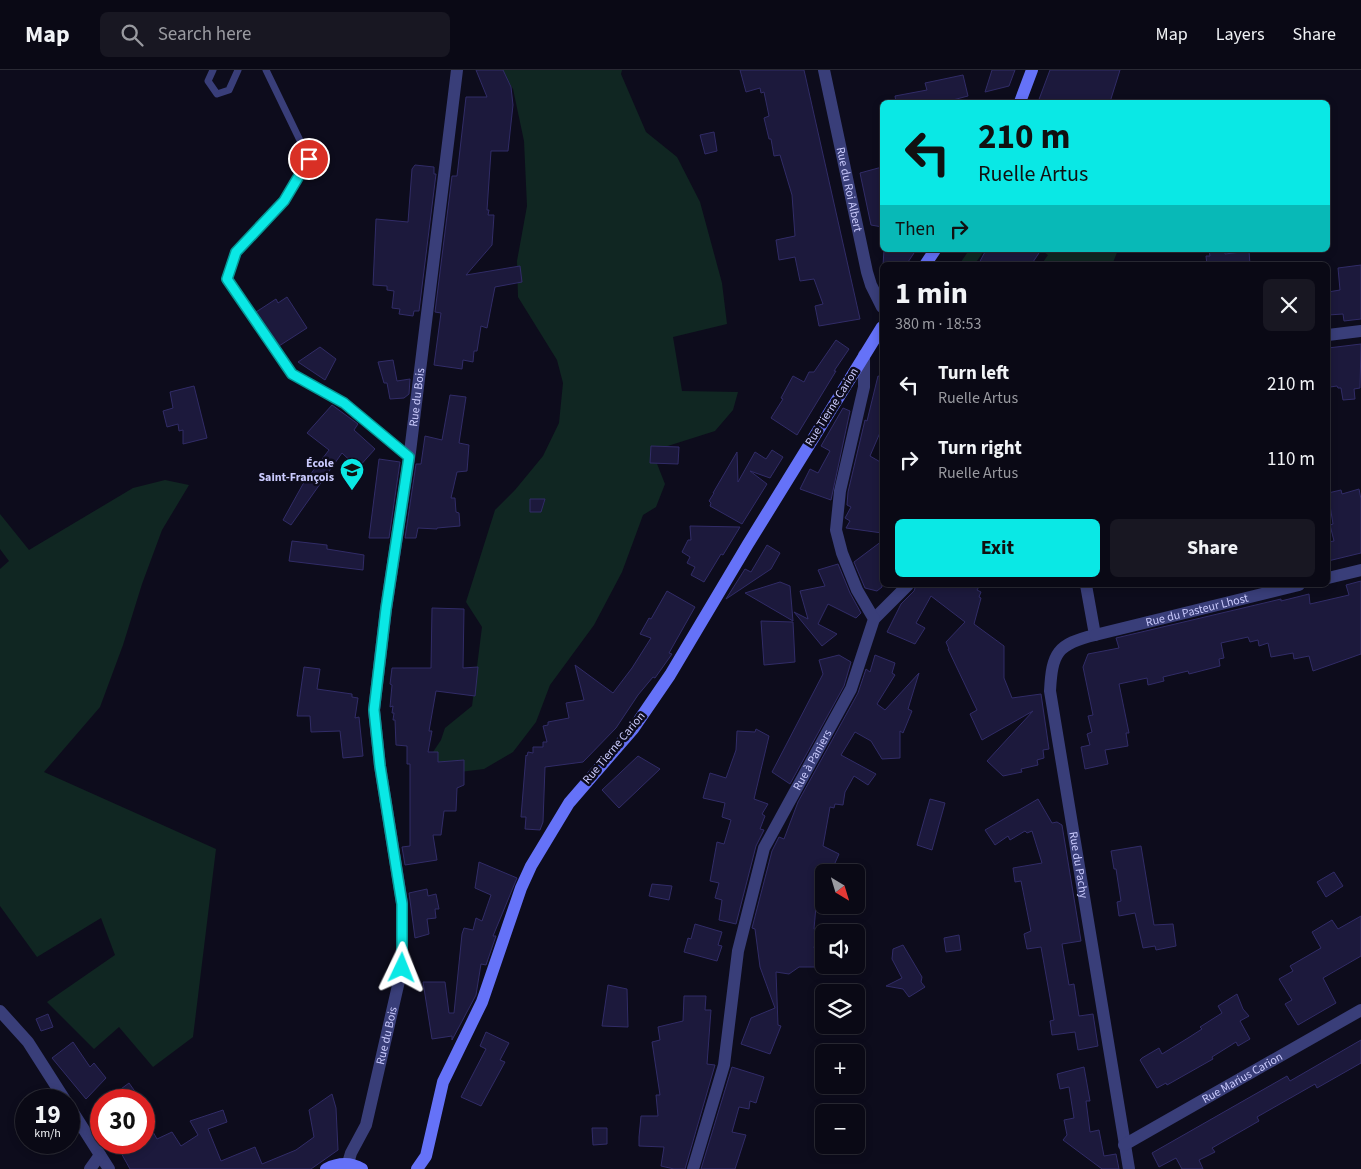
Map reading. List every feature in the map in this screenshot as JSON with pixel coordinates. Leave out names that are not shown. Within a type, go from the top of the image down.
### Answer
[{"type":"street","name":"Rue du Bois","points":[[348,1163],[351,1153],[366,1125],[402,968],[402,904],[380,766],[374,710],[386,609],[409,457],[457,70]]},
{"type":"street","name":"Rue du Roi Albert","points":[[824,70],[867,272],[880,303]]},
{"type":"street","points":[[1021,100],[1032,70]]},
{"type":"street","name":"Rue Tierne Carion","points":[[418,1169],[426,1156],[443,1082],[482,1002],[520,888],[531,866],[569,803],[633,729],[670,675],[748,544],[880,331]]},
{"type":"street","points":[[1330,335],[1361,331]]},
{"type":"street","points":[[864,355],[864,387],[840,491],[836,530],[842,553],[857,590],[874,619],[906,587]]},
{"type":"street","points":[[1330,578],[1361,570]]},
{"type":"street","points":[[1086,587],[1095,635]]},
{"type":"street","name":"Rue du Pasteur Lhost","points":[[1095,635],[1291,587]]},
{"type":"street","name":"Rue à Paniers","points":[[693,1169],[724,1065],[738,951],[764,848],[850,689],[874,619]]},
{"type":"street","name":"Rue du Pachy","points":[[1095,635],[1080,638],[1056,655],[1051,672],[1050,691],[1129,1169]]},
{"type":"street","name":"Rue Marius Carion","points":[[1124,1145],[1361,1010]]},
{"type":"street","points":[[0,1012],[28,1042],[58,1089]]},
{"type":"street","points":[[80,1123],[109,1169]]},
{"type":"street","points":[[90,1169],[100,1155]]},
{"type":"street","points":[[326,1169],[333,1165],[348,1163],[362,1169]]},
{"type":"lane","points":[[213,70],[208,80],[217,94],[229,90],[238,70]]},
{"type":"lane","points":[[266,70],[309,159],[284,201],[236,252],[227,279],[292,374],[344,403],[409,457]]},
{"type":"green space","points":[[501,70],[622,70],[621,74],[646,132],[677,157],[700,202],[722,283],[727,324],[673,337],[682,391],[738,392],[733,410],[715,431],[652,451],[665,484],[656,507],[643,515],[622,572],[594,625],[550,685],[536,722],[513,752],[484,769],[452,773],[427,761],[441,740],[445,728],[472,706],[482,627],[466,602],[495,510],[515,490],[543,456],[559,423],[563,383],[557,360],[518,297],[517,261],[527,206],[524,141],[513,89]]},
{"type":"green space","points":[[968,252],[983,252],[976,262],[961,262]]},
{"type":"green space","points":[[986,252],[999,252],[995,258]]},
{"type":"green space","points":[[1044,252],[1117,252],[1113,262],[1043,262],[1048,255]]},
{"type":"green space","points":[[165,480],[189,485],[162,530],[100,707],[44,772],[216,849],[193,1037],[153,1067],[119,1027],[94,1049],[47,1002],[115,955],[101,918],[37,957],[0,906],[0,569],[9,561],[0,549],[0,514],[29,550],[133,488]]},
{"type":"building","points":[[476,70],[503,70],[511,87],[513,105],[508,151],[491,151],[487,210],[489,210],[488,215],[494,215],[492,245],[466,275],[520,266],[522,282],[495,287],[487,328],[481,326],[477,351],[474,351],[473,362],[463,360],[462,369],[434,365],[441,313],[435,312],[452,176],[457,176],[466,97],[487,97]]},
{"type":"building","points":[[740,70],[804,70],[860,319],[819,326],[815,306],[823,304],[814,279],[800,281],[795,257],[779,260],[776,240],[795,236],[792,195],[780,155],[774,156],[771,139],[769,139],[764,118],[769,116],[764,92],[761,93],[760,88],[746,92]]},
{"type":"building","points":[[992,70],[1015,70],[1009,86],[985,92]]},
{"type":"building","points":[[1050,70],[1120,70],[1111,100],[1039,100]]},
{"type":"building","points":[[963,75],[968,96],[953,100],[896,100],[895,96],[927,90],[925,83]]},
{"type":"building","points":[[714,132],[717,151],[705,154],[700,135]]},
{"type":"building","points":[[415,165],[434,167],[434,174],[436,174],[419,311],[414,311],[413,316],[399,314],[400,309],[392,308],[394,291],[387,290],[387,286],[373,285],[376,219],[408,222],[412,169]]},
{"type":"building","points":[[880,168],[880,227],[871,225],[860,173]]},
{"type":"building","points":[[884,252],[915,252],[908,262],[883,262]]},
{"type":"building","points":[[985,252],[1040,252],[1033,262],[980,262]]},
{"type":"building","points":[[1209,252],[1225,252],[1225,254],[1249,252],[1250,262],[1207,262],[1206,256],[1210,256]]},
{"type":"building","points":[[1361,265],[1361,319],[1344,321],[1343,314],[1330,315],[1330,292],[1340,290],[1338,268]]},
{"type":"building","points":[[287,297],[307,328],[279,346],[256,312],[276,299],[278,303]]},
{"type":"building","points":[[836,340],[849,349],[797,435],[771,418],[783,399],[781,398],[793,376],[804,382],[809,372],[814,372]]},
{"type":"building","points":[[1361,344],[1360,388],[1354,389],[1355,399],[1343,400],[1341,388],[1337,386],[1330,387],[1330,348]]},
{"type":"building","points":[[320,347],[336,359],[325,380],[298,362]]},
{"type":"building","points":[[393,360],[397,381],[410,379],[409,394],[404,398],[390,399],[387,383],[384,383],[378,362]]},
{"type":"building","points":[[878,376],[880,376],[880,433],[870,456],[880,462],[880,533],[846,528],[850,521],[845,518],[851,507],[847,505],[848,492],[865,420],[867,421]]},
{"type":"building","points":[[194,386],[207,438],[183,444],[183,430],[179,431],[178,424],[167,427],[163,411],[173,408],[170,392]]},
{"type":"building","points":[[450,395],[466,397],[459,443],[469,445],[467,471],[457,472],[451,498],[455,498],[460,526],[437,529],[418,528],[416,538],[405,538],[416,464],[421,464],[425,436],[442,440]]},
{"type":"building","points":[[332,405],[358,424],[354,430],[375,449],[358,468],[342,453],[291,525],[283,520],[303,484],[329,450],[307,433]]},
{"type":"building","points":[[843,408],[850,411],[831,500],[800,489],[810,469],[818,473],[830,451],[821,446]]},
{"type":"building","points":[[651,446],[679,447],[678,464],[650,463]]},
{"type":"building","points":[[772,450],[783,457],[770,478],[750,471],[767,484],[742,524],[710,506],[711,503],[709,501],[713,493],[737,452],[738,482],[755,452],[766,459]]},
{"type":"building","points":[[379,459],[400,462],[389,538],[369,538]]},
{"type":"building","points":[[1359,489],[1361,499],[1361,553],[1330,561],[1330,542],[1334,541],[1330,525],[1333,524],[1330,493],[1341,490],[1342,494]]},
{"type":"building","points":[[530,499],[545,499],[541,512],[530,512]]},
{"type":"building","points":[[690,526],[740,527],[704,582],[691,575],[695,567],[687,563],[690,557],[682,552],[688,540],[691,540]]},
{"type":"building","points":[[292,541],[327,545],[327,549],[364,555],[363,570],[289,561]]},
{"type":"building","points":[[880,542],[880,587],[882,587],[877,591],[865,588],[854,562]]},
{"type":"building","points":[[767,545],[780,553],[771,569],[726,599],[745,569],[751,572]]},
{"type":"building","points":[[838,564],[861,613],[856,618],[828,604],[818,624],[837,634],[822,646],[794,612],[808,619],[800,591],[825,586],[818,570]]},
{"type":"building","points":[[1361,581],[1361,654],[1313,671],[1309,656],[1294,659],[1293,653],[1271,657],[1268,643],[1259,646],[1258,640],[1250,642],[1248,637],[1221,643],[1224,658],[1219,659],[1220,666],[1189,674],[1188,671],[1163,677],[1164,681],[1148,685],[1147,678],[1119,684],[1129,733],[1126,733],[1128,746],[1105,750],[1108,764],[1085,769],[1081,747],[1090,745],[1087,734],[1092,732],[1088,716],[1093,715],[1083,667],[1088,654],[1119,648],[1116,638],[1281,599],[1281,601],[1309,594],[1310,604],[1349,595],[1346,585]]},
{"type":"building","points":[[780,582],[790,586],[793,621],[745,593]]},
{"type":"building","points":[[915,587],[979,587],[977,590],[981,592],[979,597],[981,598],[974,624],[1004,646],[1004,678],[1012,698],[1041,694],[1049,749],[1043,750],[1044,758],[1037,760],[1038,765],[1021,769],[1022,772],[1003,776],[987,761],[1033,711],[982,740],[970,714],[977,710],[946,642],[965,622],[931,596],[916,623],[925,628],[915,644],[887,632],[901,604],[914,591]]},
{"type":"building","points":[[667,591],[695,607],[669,653],[672,654],[655,678],[653,677],[638,695],[616,728],[583,762],[545,767],[543,822],[540,830],[525,829],[526,817],[521,817],[526,755],[528,752],[533,753],[533,747],[543,747],[543,742],[547,742],[543,726],[548,725],[548,722],[569,718],[566,703],[584,700],[575,665],[613,693],[651,638],[640,634]]},
{"type":"building","points":[[432,608],[464,609],[463,668],[478,667],[475,696],[436,691],[429,731],[432,731],[428,752],[438,752],[438,762],[464,760],[464,785],[457,788],[456,811],[444,811],[441,835],[433,835],[437,860],[405,865],[402,847],[410,846],[410,764],[407,764],[407,746],[396,745],[395,720],[393,720],[394,713],[392,713],[393,706],[390,707],[392,685],[390,684],[392,668],[431,668]]},
{"type":"building","points":[[761,621],[793,622],[795,662],[764,665]]},
{"type":"building","points":[[839,655],[851,662],[844,686],[790,784],[772,772],[823,674],[819,660]]},
{"type":"building","points":[[875,655],[895,663],[892,673],[895,675],[877,704],[885,710],[919,673],[908,709],[912,711],[903,733],[900,731],[900,758],[882,759],[871,741],[855,732],[841,755],[876,774],[868,785],[854,776],[845,792],[843,805],[835,804],[834,808],[830,807],[823,846],[839,854],[835,864],[815,864],[815,967],[799,967],[789,974],[776,972],[778,1025],[781,1026],[770,1054],[741,1044],[751,1018],[775,1008],[760,967],[755,929],[752,928],[772,851],[779,837],[784,839],[798,802],[858,693],[866,669],[870,672]]},
{"type":"building","points":[[304,667],[320,669],[317,689],[352,694],[352,697],[358,698],[355,718],[359,717],[363,756],[343,758],[340,731],[311,732],[310,716],[297,716]]},
{"type":"building","points":[[756,729],[769,736],[754,799],[768,804],[762,814],[765,816],[760,829],[764,830],[756,846],[736,924],[719,920],[722,900],[715,898],[719,883],[710,881],[717,842],[724,844],[731,820],[722,817],[725,803],[703,798],[710,773],[726,778],[736,750],[737,731],[755,732]]},
{"type":"building","points":[[638,756],[660,769],[619,808],[602,790]]},
{"type":"building","points":[[930,799],[945,803],[932,850],[917,845]]},
{"type":"building","points":[[1038,799],[1052,823],[1057,822],[1062,825],[1081,941],[1062,944],[1069,985],[1074,984],[1079,1016],[1093,1014],[1098,1046],[1078,1050],[1075,1032],[1052,1035],[1050,1021],[1054,1020],[1041,947],[1027,949],[1024,934],[1031,931],[1021,881],[1015,882],[1013,868],[1042,863],[1032,831],[1027,833],[1025,831],[1010,840],[1008,836],[995,845],[985,830]]},
{"type":"building","points":[[1141,846],[1154,925],[1173,924],[1176,946],[1156,950],[1155,946],[1143,948],[1135,913],[1119,916],[1117,902],[1121,901],[1111,851]]},
{"type":"building","points":[[479,862],[517,878],[493,936],[496,936],[486,965],[481,964],[476,995],[452,1040],[452,1036],[432,1039],[423,982],[445,982],[449,1013],[454,1013],[462,934],[464,928],[473,930],[476,918],[482,921],[491,895],[475,888]]},
{"type":"building","points":[[1334,872],[1343,886],[1326,897],[1317,882]]},
{"type":"building","points":[[652,884],[672,886],[669,900],[649,896]]},
{"type":"building","points":[[427,889],[428,896],[436,894],[439,909],[435,909],[436,918],[427,919],[429,934],[415,938],[409,893]]},
{"type":"building","points":[[1361,916],[1361,956],[1323,978],[1336,1003],[1298,1025],[1285,1004],[1292,1000],[1279,979],[1293,971],[1290,966],[1321,948],[1312,932],[1332,920],[1338,929]]},
{"type":"building","points":[[695,924],[722,932],[718,945],[722,946],[717,961],[684,952],[688,938],[691,939]]},
{"type":"building","points":[[959,935],[961,950],[946,952],[944,938]]},
{"type":"building","points":[[903,945],[922,977],[921,982],[925,987],[909,997],[903,989],[886,986],[902,978],[892,959],[893,949]]},
{"type":"building","points":[[608,985],[627,989],[628,1027],[602,1026]]},
{"type":"building","points":[[1237,994],[1243,1009],[1249,1016],[1240,1021],[1250,1039],[1238,1046],[1236,1042],[1212,1057],[1213,1059],[1167,1085],[1166,1083],[1157,1088],[1140,1060],[1159,1048],[1162,1054],[1202,1029],[1200,1027],[1222,1013],[1218,1006]]},
{"type":"building","points":[[684,996],[706,996],[705,1010],[711,1010],[707,1064],[715,1065],[685,1169],[674,1169],[661,1166],[664,1147],[639,1146],[639,1137],[641,1116],[658,1116],[656,1095],[660,1095],[652,1042],[660,1040],[658,1027],[683,1021]]},
{"type":"building","points":[[48,1014],[53,1027],[41,1031],[36,1019]]},
{"type":"building","points":[[486,1032],[509,1043],[500,1060],[505,1062],[481,1106],[461,1097],[486,1049],[480,1046]]},
{"type":"building","points":[[1361,1040],[1361,1063],[1317,1088],[1315,1084],[1257,1117],[1259,1121],[1212,1148],[1215,1152],[1199,1160],[1203,1169],[1182,1169],[1176,1158],[1159,1167],[1152,1153],[1287,1076],[1290,1081]]},
{"type":"building","points":[[73,1042],[90,1067],[94,1063],[106,1078],[96,1089],[90,1089],[90,1095],[86,1099],[80,1089],[78,1089],[52,1058]]},
{"type":"building","points":[[732,1067],[764,1077],[756,1103],[750,1101],[749,1109],[739,1107],[732,1132],[746,1135],[735,1169],[701,1169]]},
{"type":"building","points":[[1084,1067],[1090,1101],[1086,1101],[1090,1132],[1099,1130],[1104,1156],[1116,1154],[1119,1169],[1102,1169],[1063,1140],[1067,1135],[1064,1120],[1074,1118],[1069,1087],[1060,1089],[1057,1074]]},
{"type":"building","points":[[129,1083],[133,1089],[121,1089]]},
{"type":"building","points":[[332,1094],[336,1108],[338,1150],[311,1169],[130,1169],[122,1154],[155,1154],[155,1135],[157,1139],[172,1132],[181,1146],[198,1135],[190,1121],[223,1110],[227,1122],[208,1129],[221,1161],[255,1147],[262,1164],[296,1150],[314,1137],[309,1110]]},
{"type":"building","points":[[592,1128],[607,1128],[607,1144],[593,1145]]},
{"type":"place","name":"École Saint-François","points":[[352,491]]},
{"type":"route","points":[[309,159],[284,201],[236,252],[227,279],[292,374],[344,403],[409,457],[386,609],[374,710],[380,766],[402,904],[402,968]]}]
